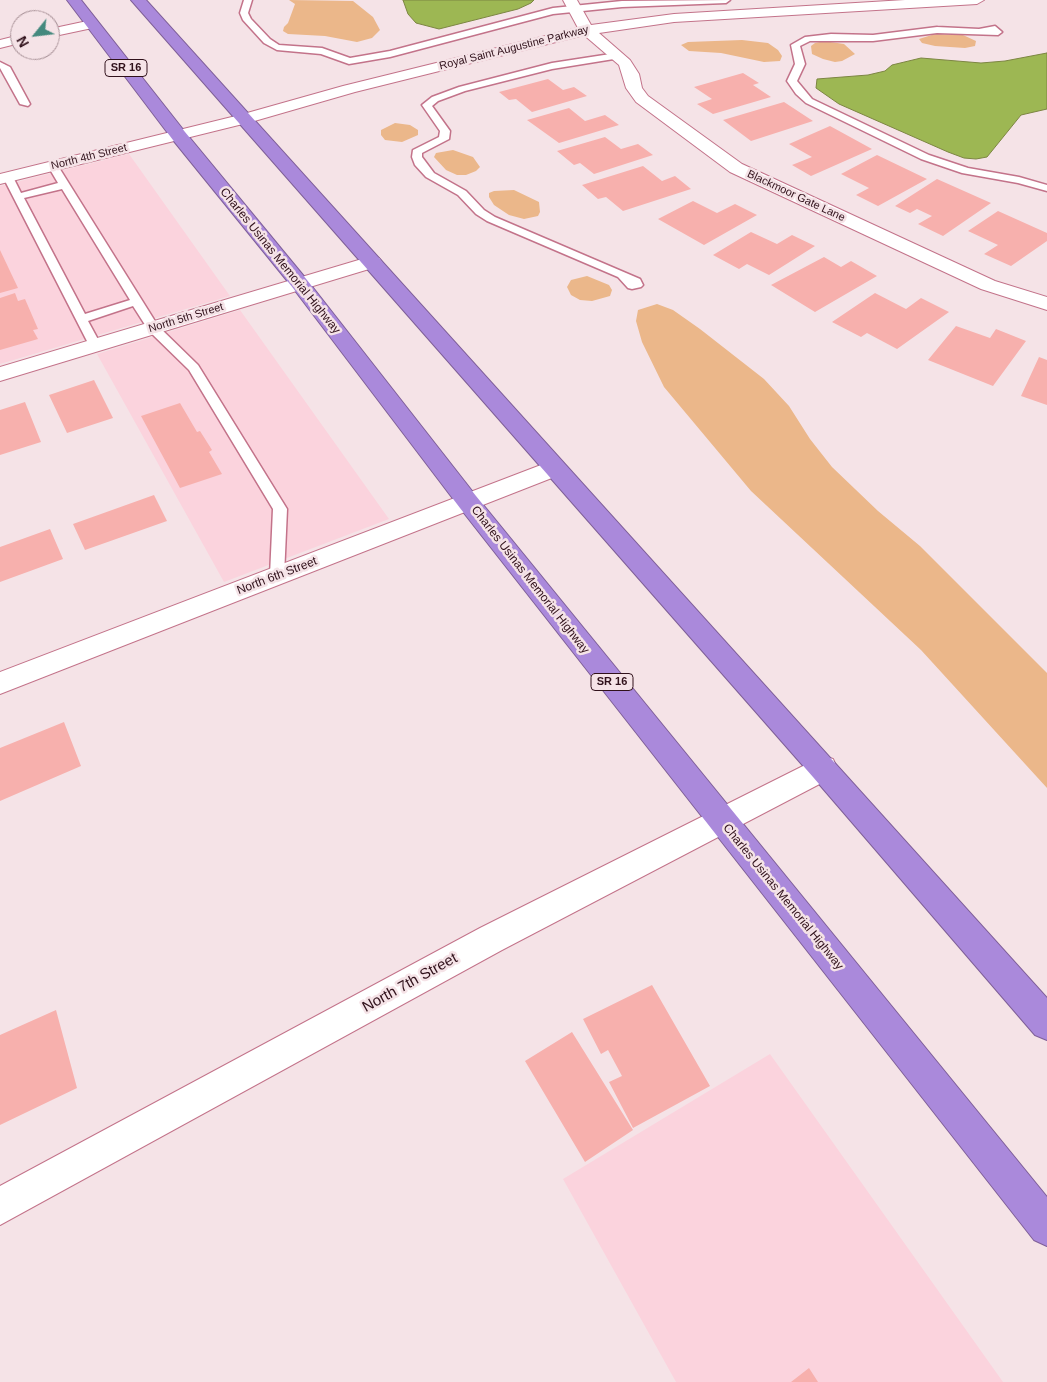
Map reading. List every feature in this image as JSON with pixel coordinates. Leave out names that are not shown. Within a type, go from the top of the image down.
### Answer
[{"type":"highway","name":"Charles Usinas Memorial Highway","points":[[74,0],[178,136],[300,284],[468,502],[1047,1227]]},
{"type":"highway","points":[[138,0],[823,768],[1047,1023]]},
{"type":"street","name":"Royal Saint Augustine Parkway","points":[[178,136],[349,89],[587,30],[674,18],[977,0]]},
{"type":"street","points":[[573,4],[587,30]]},
{"type":"street","points":[[60,31],[92,24]]},
{"type":"street","name":"Blackmoor Gate Lane","points":[[587,30],[625,63],[631,74],[634,88],[642,99],[736,168],[988,285],[1047,304]]},
{"type":"street","name":"North 4th Street","points":[[4,178],[178,136]]},
{"type":"street","name":"North 5th Street","points":[[0,374],[372,262]]},
{"type":"street","name":"North 6th Street","points":[[0,683],[554,468]]},
{"type":"street","name":"North 7th Street","points":[[0,1206],[491,939],[722,822],[823,768]]},
{"type":"lane","points":[[248,0],[244,13],[247,20],[267,41],[277,46],[322,52],[348,61],[399,51],[553,11],[573,4],[726,0]]},
{"type":"lane","points":[[983,30],[937,30],[873,38],[831,37],[808,39],[794,45],[800,64],[793,74],[792,81],[799,92],[809,100],[925,157],[966,171],[1019,180],[1047,188]]},
{"type":"lane","points":[[617,56],[552,66],[462,89],[435,99],[426,105],[445,131],[444,139],[418,152],[417,157],[419,163],[430,175],[462,193],[480,212],[491,220],[622,275]]},
{"type":"lane","points":[[0,64],[5,67],[25,104]]},
{"type":"lane","points":[[53,166],[153,328],[194,368],[280,509],[277,576]]},
{"type":"lane","points":[[4,178],[17,197],[95,345]]},
{"type":"lane","points":[[17,197],[64,185]]},
{"type":"lane","points":[[81,319],[137,301]]},
{"type":"shaded area","points":[[289,0],[353,1],[373,17],[380,30],[372,38],[357,42],[325,36],[288,34],[283,31],[295,4]]},
{"type":"shaded area","points":[[403,0],[534,0],[518,9],[439,29],[416,23],[408,14]]},
{"type":"shaded area","points":[[935,34],[963,35],[976,41],[975,46],[965,48],[935,46],[922,43],[919,39]]},
{"type":"shaded area","points":[[742,40],[768,43],[778,50],[782,56],[780,61],[764,62],[721,53],[689,51],[681,45],[688,42]]},
{"type":"shaded area","points":[[824,41],[844,44],[855,54],[842,61],[835,62],[812,54],[811,46]]},
{"type":"shaded area","points":[[1047,53],[1047,109],[1021,115],[987,157],[976,159],[964,158],[948,152],[839,104],[816,88],[817,79],[868,75],[885,71],[892,65],[921,58],[981,63],[1005,61]]},
{"type":"shaded area","points":[[395,123],[410,125],[418,130],[418,135],[402,142],[385,140],[381,135],[381,130]]},
{"type":"shaded area","points":[[453,150],[473,157],[480,167],[466,175],[457,175],[446,170],[434,157],[436,153]]},
{"type":"shaded area","points":[[129,154],[230,296],[0,364],[0,186]]},
{"type":"shaded area","points":[[514,190],[539,202],[540,212],[538,216],[524,219],[509,215],[494,205],[489,197],[489,193],[494,191]]},
{"type":"shaded area","points":[[587,276],[609,285],[612,290],[610,296],[592,301],[580,300],[571,295],[567,287],[571,280]]},
{"type":"shaded area","points":[[657,304],[673,310],[764,379],[789,406],[810,439],[832,467],[878,511],[920,546],[1047,673],[1047,788],[921,650],[751,491],[664,387],[642,342],[636,321],[638,310]]},
{"type":"shaded area","points":[[240,310],[389,519],[224,582],[97,354]]},
{"type":"shaded area","points":[[770,1054],[1003,1382],[676,1382],[563,1179]]},
{"type":"building","points":[[743,73],[759,83],[753,85],[771,97],[713,114],[697,104],[712,99],[694,87]]},
{"type":"building","points":[[548,79],[563,90],[574,87],[587,96],[532,112],[516,99],[509,100],[499,92]]},
{"type":"building","points":[[784,102],[813,121],[751,141],[723,120]]},
{"type":"building","points":[[569,108],[585,121],[605,115],[619,125],[559,143],[527,120]]},
{"type":"building","points":[[830,126],[872,149],[811,176],[792,165],[812,157],[789,144]]},
{"type":"building","points":[[605,137],[621,149],[638,144],[653,155],[594,174],[580,163],[574,165],[557,151]]},
{"type":"building","points":[[877,155],[927,179],[878,206],[856,195],[869,188],[841,174]]},
{"type":"building","points":[[643,166],[662,181],[675,176],[691,189],[623,211],[606,197],[598,199],[582,185]]},
{"type":"building","points":[[937,179],[991,203],[943,236],[918,224],[932,216],[917,209],[910,213],[895,206]]},
{"type":"building","points":[[693,201],[717,213],[735,204],[757,215],[704,245],[658,219]]},
{"type":"building","points":[[998,211],[1047,233],[1047,241],[1011,266],[984,254],[998,245],[968,231]]},
{"type":"building","points":[[751,232],[777,244],[792,235],[815,246],[769,275],[747,264],[739,269],[713,255]]},
{"type":"building","points":[[0,250],[18,288],[0,293]]},
{"type":"building","points":[[824,257],[841,267],[851,261],[877,276],[815,312],[771,285]]},
{"type":"building","points":[[15,293],[18,301],[25,299],[38,329],[33,330],[38,339],[0,350],[0,298]]},
{"type":"building","points":[[875,293],[906,309],[921,298],[949,312],[897,349],[867,333],[861,337],[832,322]]},
{"type":"building","points":[[956,326],[990,338],[996,329],[1026,341],[993,386],[928,360]]},
{"type":"building","points":[[1039,357],[1047,360],[1047,405],[1021,396]]},
{"type":"building","points":[[94,380],[113,418],[67,433],[49,395]]},
{"type":"building","points":[[25,402],[41,442],[0,455],[0,410]]},
{"type":"building","points":[[180,403],[197,432],[200,431],[212,450],[209,452],[222,474],[180,488],[141,416]]},
{"type":"building","points":[[154,495],[167,521],[85,550],[73,524]]},
{"type":"building","points":[[50,529],[63,559],[0,582],[0,547]]},
{"type":"building","points":[[64,722],[81,766],[0,801],[0,748]]},
{"type":"building","points":[[652,985],[710,1086],[633,1128],[609,1082],[622,1076],[608,1050],[601,1054],[583,1019]]},
{"type":"building","points":[[56,1010],[77,1088],[0,1125],[0,1035]]},
{"type":"building","points":[[572,1032],[633,1130],[585,1162],[525,1061]]},
{"type":"building","points":[[809,1368],[818,1382],[791,1382]]}]
